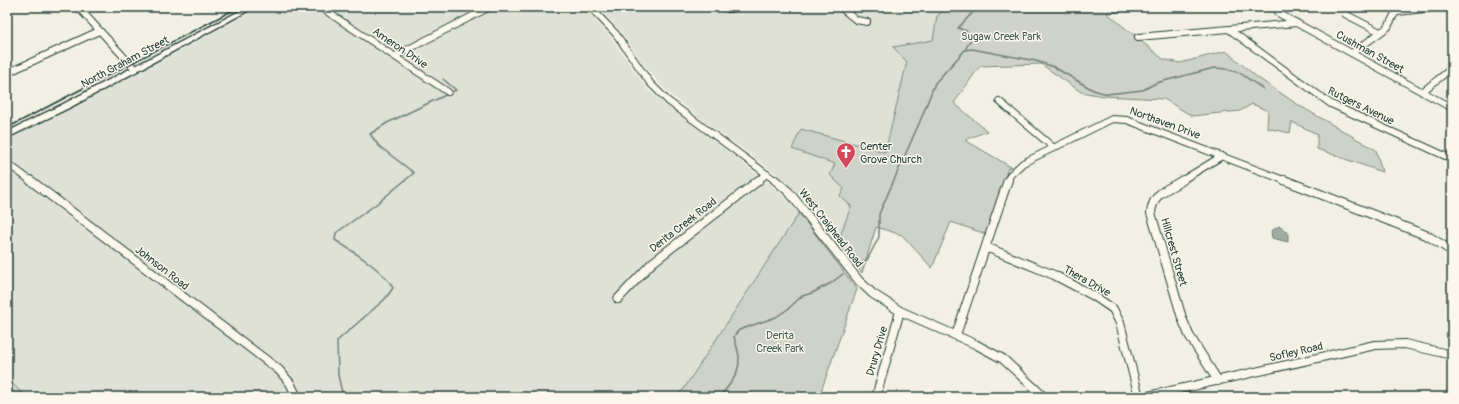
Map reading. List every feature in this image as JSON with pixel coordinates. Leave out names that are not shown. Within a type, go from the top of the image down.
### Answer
[{"type":"main road","name":"North Graham Street","points":[[7,135],[135,70],[252,7]]},
{"type":"street","points":[[78,7],[135,70]]},
{"type":"street","name":"Ameron Drive","points":[[320,7],[448,92]]},
{"type":"street","points":[[395,56],[490,7]]},
{"type":"street","name":"West Craighead Road","points":[[590,7],[616,34],[656,89],[689,116],[783,186],[800,204],[859,281],[878,298],[900,311],[956,335],[1002,359],[1014,368],[1044,397]]},
{"type":"street","points":[[721,7],[728,9],[739,7]]},
{"type":"street","points":[[840,7],[856,20],[867,22]]},
{"type":"street","points":[[1352,53],[1391,24],[1393,16],[1397,12],[1434,8]]},
{"type":"street","name":"Cushman Street","points":[[1278,13],[1452,108]]},
{"type":"street","points":[[1345,14],[1380,32]]},
{"type":"street","points":[[1138,37],[1297,23]]},
{"type":"street","name":"Rutgers Avenue","points":[[1230,30],[1331,104],[1452,159]]},
{"type":"street","points":[[7,73],[99,31]]},
{"type":"street","points":[[1422,92],[1452,68]]},
{"type":"street","points":[[999,101],[1054,148]]},
{"type":"street","name":"Northaven Drive","points":[[956,335],[1010,175],[1020,165],[1106,121],[1117,118],[1127,120],[1222,156],[1428,236],[1452,251]]},
{"type":"street","name":"Hillcrest Street","points":[[1218,381],[1189,335],[1182,318],[1155,226],[1151,206],[1154,198],[1158,195],[1222,156]]},
{"type":"street","name":"Johnson Road","points":[[7,163],[279,370],[290,383],[297,397]]},
{"type":"street","name":"Derita Creek Road","points":[[618,299],[652,263],[766,174]]},
{"type":"street","name":"Thera Drive","points":[[986,247],[1054,275],[1094,296],[1113,309],[1120,323],[1139,397]]},
{"type":"street","name":"Drury Drive","points":[[876,397],[900,311]]},
{"type":"street","name":"Sofley Road","points":[[1144,397],[1375,345],[1394,343],[1405,344],[1452,355]]},
{"type":"shaded area","points":[[260,7],[583,7],[610,36],[648,90],[768,182],[786,198],[799,213],[679,397],[7,397],[7,140],[104,91]]},
{"type":"shaded area","points":[[597,7],[978,7],[884,206],[862,273],[811,207],[794,189],[773,171],[705,122],[664,89],[641,61],[621,32]]},
{"type":"shaded area","points":[[1279,226],[1288,233],[1288,242],[1272,238],[1271,231]]},
{"type":"green space","name":"Sugaw Creek Park","points":[[948,7],[1179,7],[1107,13],[1163,59],[1180,63],[1226,51],[1258,78],[1300,106],[1376,150],[1382,172],[1317,149],[1317,134],[1292,122],[1290,133],[1267,128],[1268,111],[1252,104],[1240,111],[1192,116],[1164,99],[1103,96],[1081,92],[1041,64],[980,66],[954,103],[987,131],[965,140],[1011,167],[1008,168],[986,234],[951,222],[932,268],[902,235],[876,227],[862,273],[838,242],[851,206],[840,196],[844,189],[830,175],[835,164],[792,149],[801,129],[885,152],[907,62],[893,47],[933,40],[937,16]]},
{"type":"green space","name":"Derita Creek Park","points":[[799,213],[857,289],[819,397],[674,397],[683,390]]},
{"type":"green space","points":[[7,378],[26,397],[7,397]]},
{"type":"waterway","points":[[965,50],[971,39],[966,31],[958,28],[978,7]]},
{"type":"waterway","points":[[965,50],[972,49],[1036,61],[1054,67],[1093,90],[1107,94],[1143,90],[1156,83],[1214,68],[1227,69],[1240,73],[1263,89]]},
{"type":"waterway","points":[[859,264],[867,260],[879,237],[879,214],[921,119],[935,83],[965,50]]},
{"type":"waterway","points":[[343,397],[338,375],[337,341],[385,299],[393,288],[383,274],[335,240],[336,233],[375,205],[414,173],[379,146],[370,134],[387,123],[456,90],[443,79]]},
{"type":"waterway","points":[[719,397],[730,384],[738,369],[739,355],[734,336],[739,330],[776,317],[788,309],[802,296],[812,293],[831,283],[843,274]]},
{"type":"railway","points":[[7,128],[239,7]]},
{"type":"place","name":"Center Grove Church","points":[[846,169]]}]
